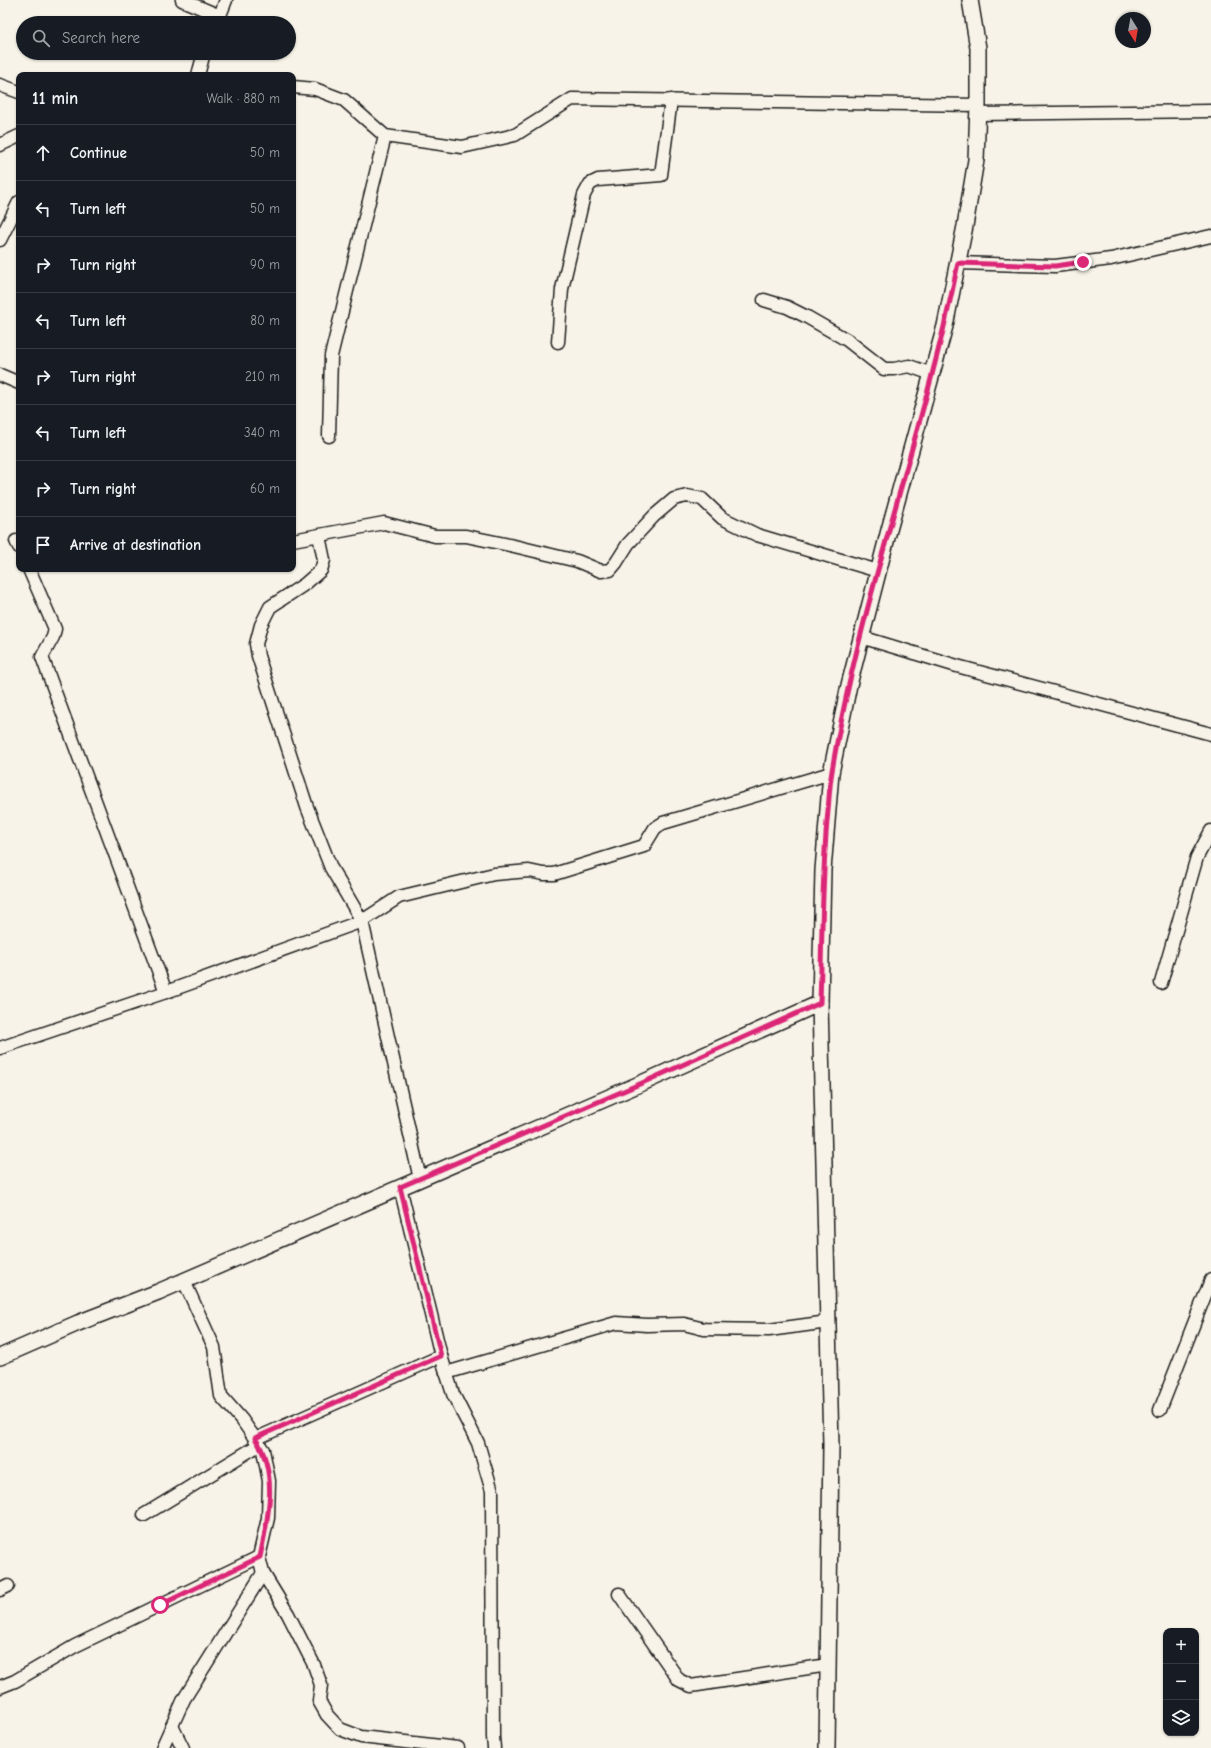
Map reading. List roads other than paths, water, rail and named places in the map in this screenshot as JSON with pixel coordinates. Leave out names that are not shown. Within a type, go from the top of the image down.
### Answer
[{"type":"street","points":[[182,0],[212,16]]},
{"type":"street","points":[[219,16],[226,0]]},
{"type":"street","points":[[827,1748],[831,1445],[820,1003],[823,870],[832,773],[849,685],[878,571],[945,326],[958,263],[976,160],[978,48],[970,0]]},
{"type":"street","points":[[199,72],[202,60]]},
{"type":"street","points":[[0,85],[16,91]]},
{"type":"street","points":[[296,87],[315,89],[344,100],[385,136],[462,147],[515,135],[572,99],[671,100],[978,110],[1211,111]]},
{"type":"street","points":[[558,342],[562,289],[584,196],[590,184],[598,180],[661,175],[671,100]]},
{"type":"street","points":[[329,436],[331,356],[385,136]]},
{"type":"street","points":[[0,145],[16,137]]},
{"type":"street","points":[[0,240],[16,208]]},
{"type":"street","points":[[958,263],[1055,266],[1111,259],[1211,236]]},
{"type":"street","points":[[764,300],[787,307],[847,340],[884,369],[909,366],[932,374]]},
{"type":"street","points":[[0,375],[16,382]]},
{"type":"street","points":[[296,540],[384,523],[435,536],[466,536],[514,546],[577,562],[601,571],[610,570],[616,564],[628,544],[659,512],[674,499],[686,496],[702,499],[722,518],[757,535],[878,571]]},
{"type":"street","points":[[319,536],[324,560],[321,570],[305,584],[270,607],[261,625],[256,644],[258,656],[307,807],[331,868],[362,921],[420,1179]]},
{"type":"street","points":[[30,572],[55,629],[53,637],[42,657],[166,992]]},
{"type":"street","points":[[861,637],[957,666],[1211,734]]},
{"type":"street","points":[[0,1048],[166,992],[362,921],[399,897],[494,874],[529,871],[542,874],[554,874],[644,846],[655,828],[663,823],[832,773]]},
{"type":"street","points":[[1161,983],[1196,857],[1211,830]]},
{"type":"street","points":[[0,1357],[78,1323],[184,1281],[642,1083],[820,1003]]},
{"type":"street","points":[[400,1187],[446,1373],[453,1394],[478,1443],[492,1491],[492,1737],[494,1748]]},
{"type":"street","points":[[1160,1410],[1211,1280]]},
{"type":"street","points":[[184,1281],[214,1347],[221,1396],[242,1420],[263,1450],[269,1481],[268,1518],[260,1557],[263,1573],[288,1614],[314,1665],[320,1684],[319,1701],[327,1715],[340,1729],[360,1742],[458,1748]]},
{"type":"street","points":[[446,1373],[616,1323],[654,1325],[684,1324],[704,1329],[769,1330],[828,1322]]},
{"type":"street","points":[[144,1515],[257,1442],[441,1356]]},
{"type":"street","points":[[0,1686],[15,1681],[75,1646],[260,1557]]},
{"type":"street","points":[[162,1748],[184,1699],[263,1573]]},
{"type":"street","points":[[619,1594],[679,1680],[691,1686],[828,1665]]},
{"type":"street","points":[[172,1726],[183,1748]]}]
